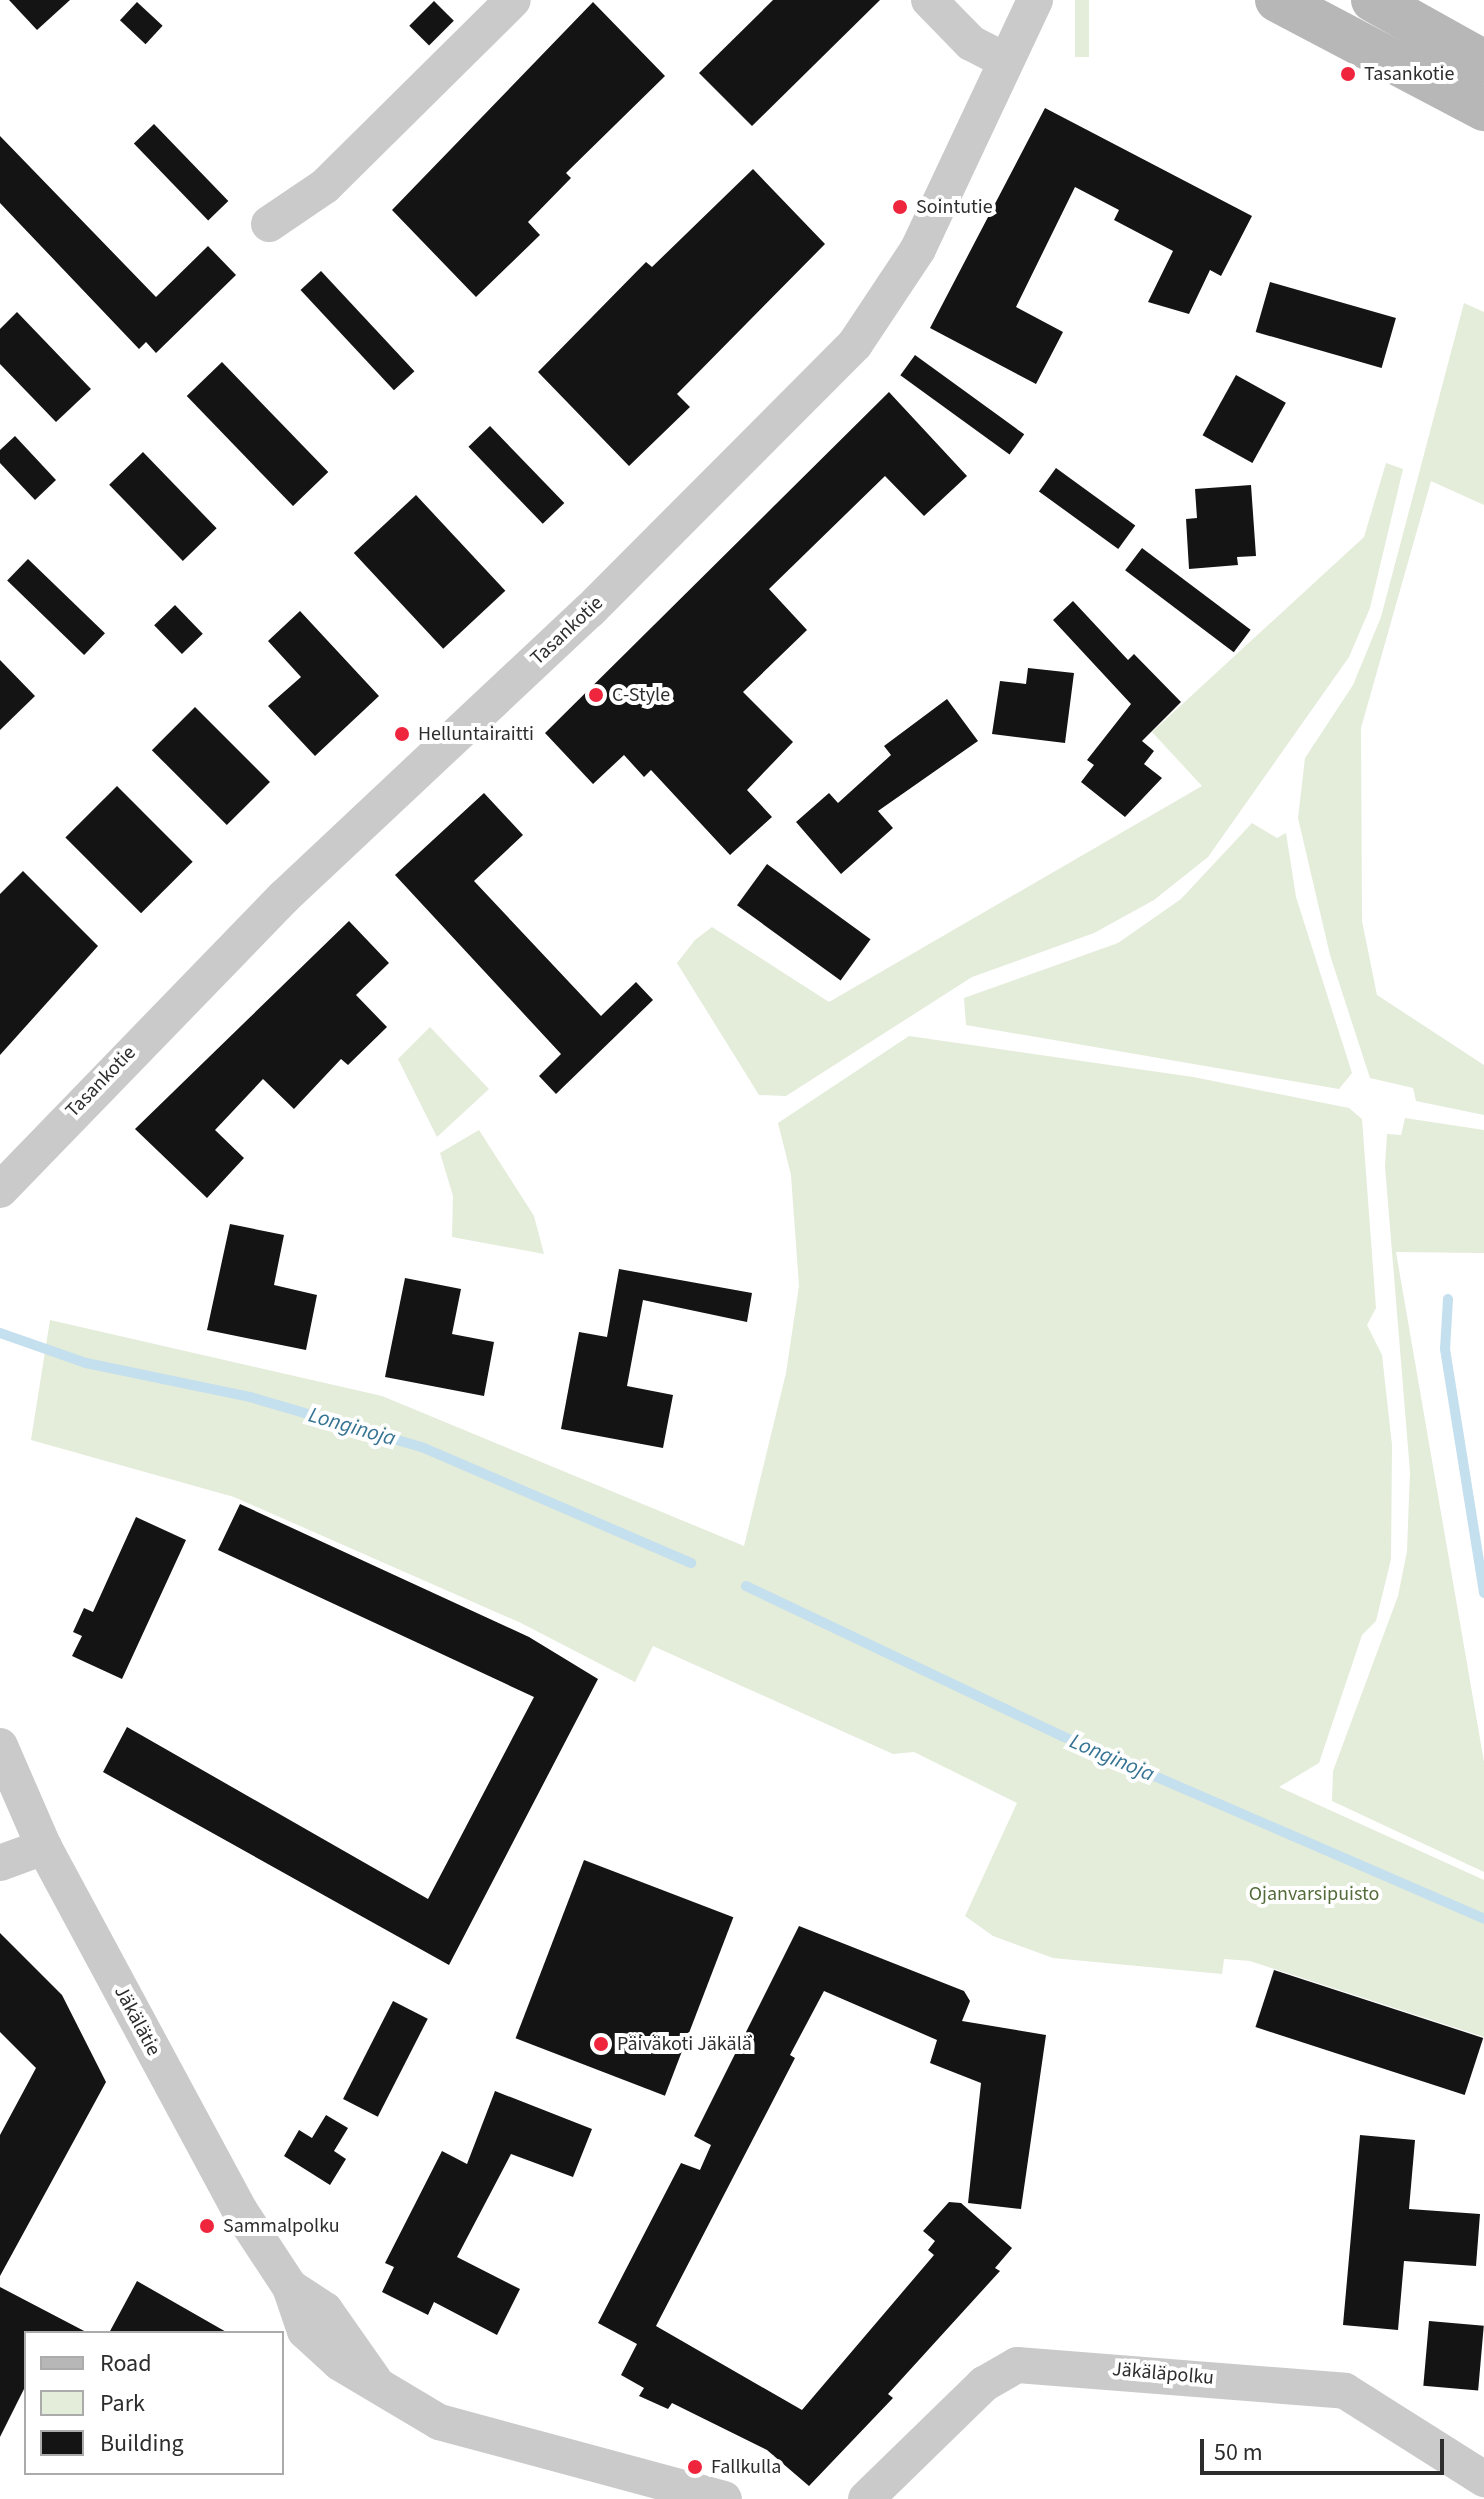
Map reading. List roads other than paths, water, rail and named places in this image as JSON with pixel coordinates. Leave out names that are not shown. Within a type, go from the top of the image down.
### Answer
[{"type":"main road","points":[[1277,0],[1484,109]]},
{"type":"main road","points":[[1373,0],[1484,62]]},
{"type":"street","points":[[269,224],[325,186],[513,0]]},
{"type":"street","points":[[929,0],[971,43],[1006,61]]},
{"type":"street","name":"Tasankotie","points":[[0,1190],[284,897],[589,611],[855,344],[918,249],[1035,0]]},
{"type":"street","name":"Jäkälätie","points":[[0,1746],[44,1847],[240,2211],[290,2287],[305,2331],[340,2363],[374,2380],[406,2408],[439,2422],[724,2499]]},
{"type":"street","points":[[0,1863],[44,1847]]},
{"type":"street","name":"Jäkäläpolku","points":[[866,2499],[974,2393],[1017,2365],[1345,2391],[1484,2479]]},
{"type":"waterway","points":[[1448,1299],[1445,1349],[1484,1593]]},
{"type":"waterway","name":"Longinoja","points":[[0,1333],[86,1363],[250,1397],[424,1448],[691,1563]]},
{"type":"waterway","name":"Longinoja","points":[[746,1586],[1062,1736],[1484,1919]]},
{"type":"place","name":"Tasankotie","points":[[1348,74]]},
{"type":"place","name":"Sointutie","points":[[900,207]]},
{"type":"place","name":"C-Style","points":[[596,695]]},
{"type":"place","name":"Helluntairaitti","points":[[402,734]]},
{"type":"place","name":"Päiväkoti Jäkälä","points":[[601,2044]]},
{"type":"place","name":"Sammalpolku","points":[[207,2226]]},
{"type":"place","name":"Fallkulla","points":[[695,2467]]},
{"type":"park label","name":"Ojanvarsipuisto","points":[[1314,1894]]}]
